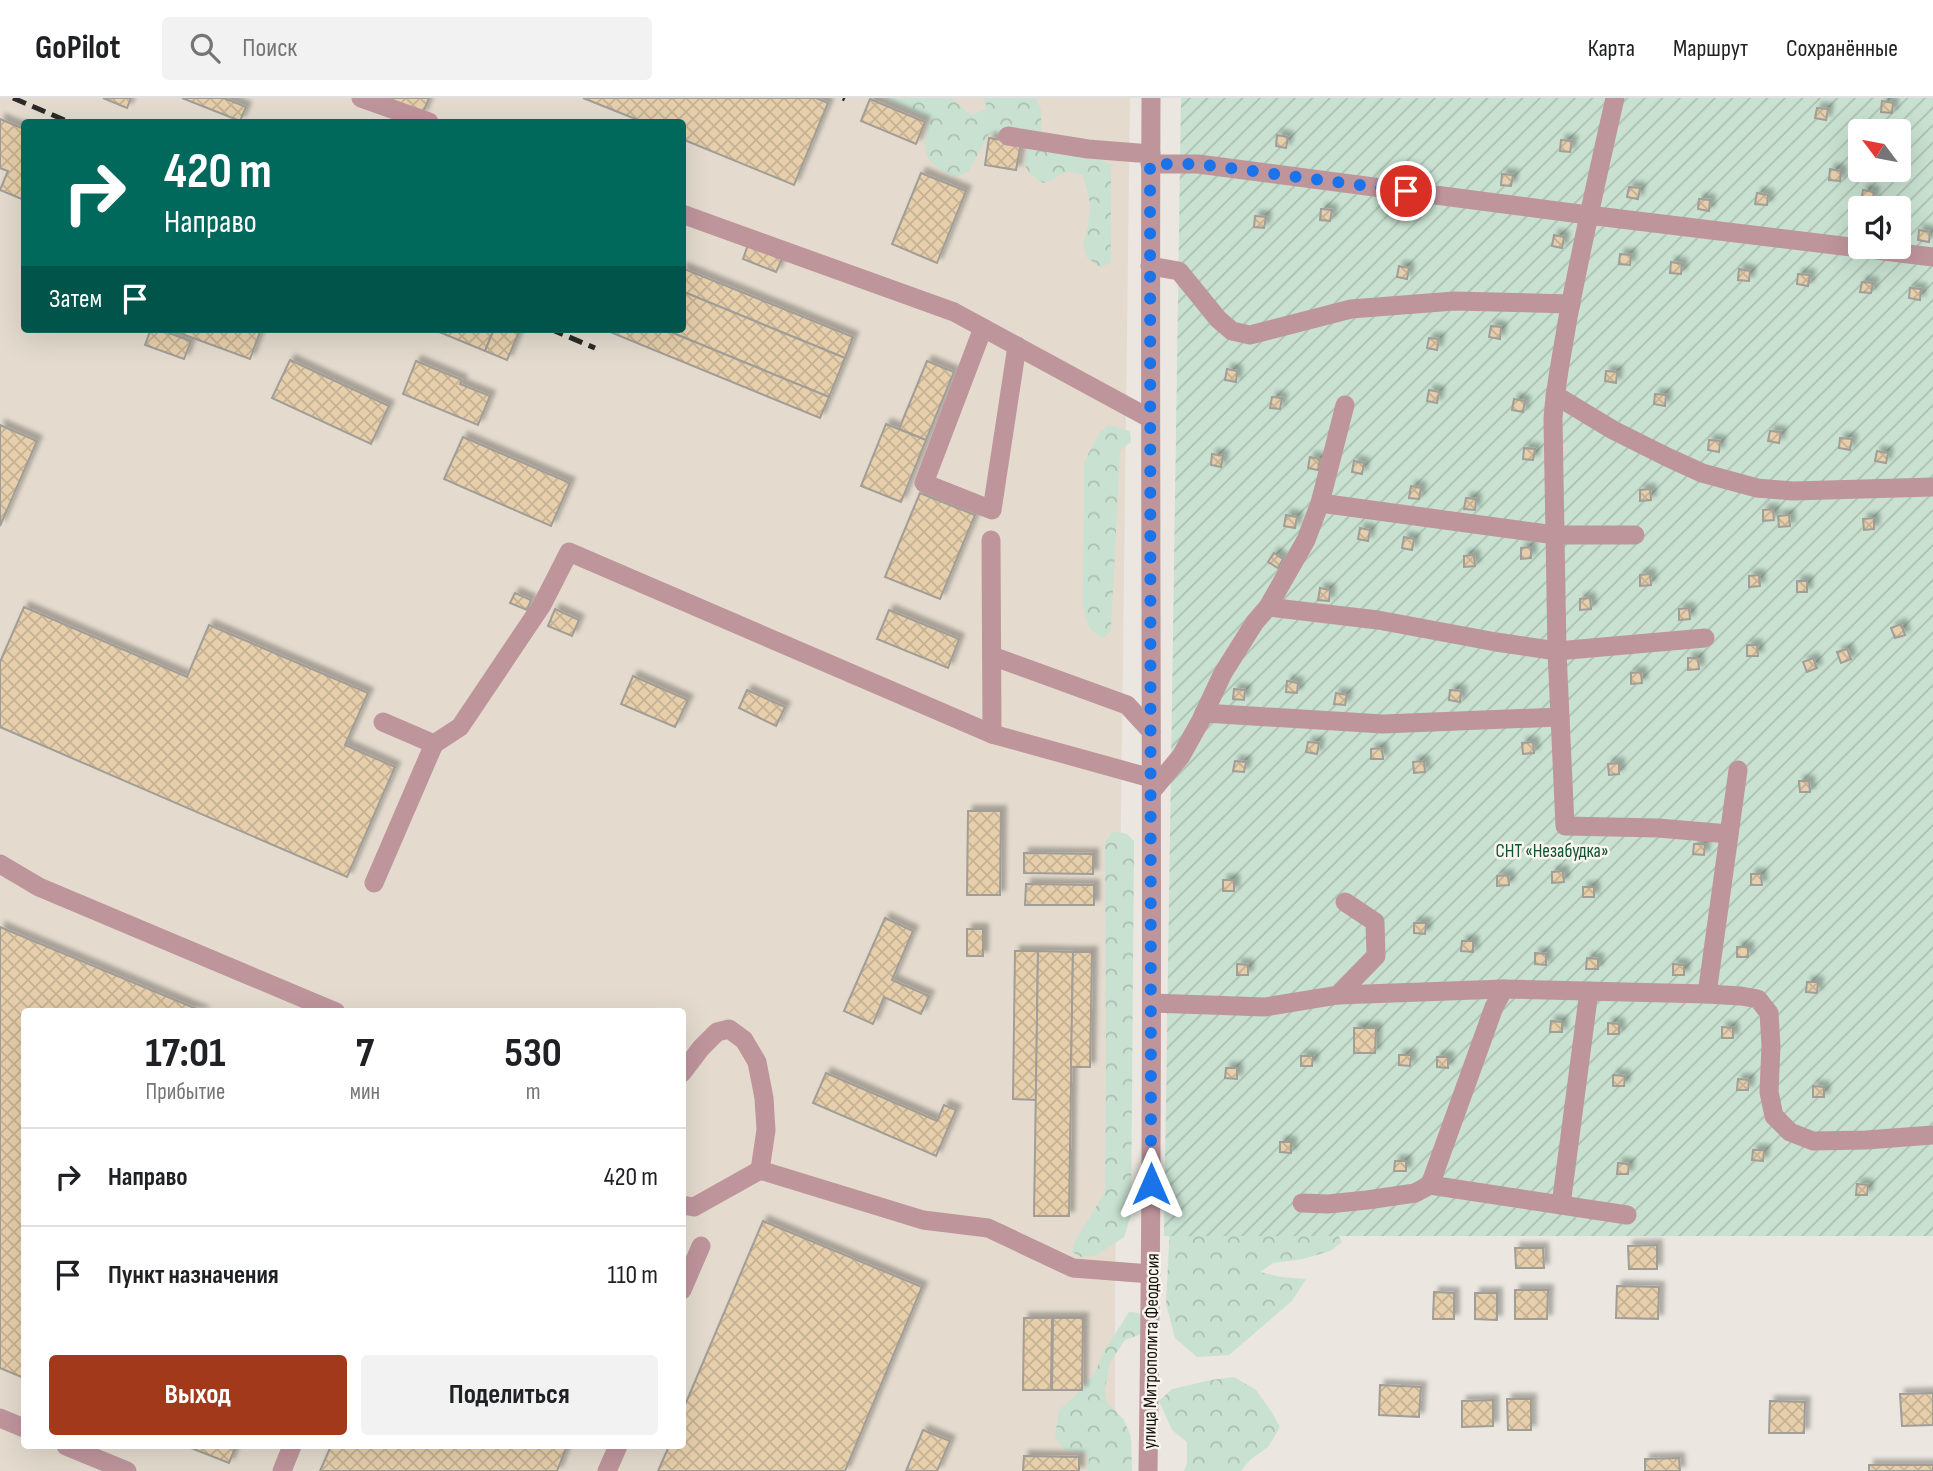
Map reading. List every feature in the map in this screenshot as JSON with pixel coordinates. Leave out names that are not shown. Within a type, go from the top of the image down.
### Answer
[{"type":"street","points":[[361,98],[420,119]]},
{"type":"street","name":"улица Митрополита Феодосия","points":[[1148,1471],[1152,1003],[1149,418],[1151,98]]},
{"type":"street","points":[[1615,98],[1588,215],[1553,419],[1557,650],[1565,826],[1658,828],[1729,834]]},
{"type":"street","points":[[1007,136],[1150,159],[1933,257]]},
{"type":"street","points":[[686,215],[954,312],[1149,418]]},
{"type":"street","points":[[1150,266],[1179,271],[1217,319],[1232,331],[1250,335],[1351,309],[1454,301],[1571,304]]},
{"type":"street","points":[[984,328],[924,483],[992,510],[1017,346]]},
{"type":"street","points":[[1555,395],[1613,430],[1667,457],[1702,473],[1757,488],[1793,491],[1933,487]]},
{"type":"street","points":[[374,883],[434,744],[460,727],[542,605],[569,552],[992,734],[1152,785],[1181,756],[1223,673],[1255,622],[1268,607],[1306,540],[1320,503],[1345,405]]},
{"type":"street","points":[[1320,503],[1555,535],[1635,535]]},
{"type":"street","points":[[990,540],[992,734]]},
{"type":"street","points":[[1268,607],[1378,620],[1496,642],[1557,650],[1705,638]]},
{"type":"street","points":[[992,656],[1127,705],[1152,732]]},
{"type":"street","points":[[1204,713],[1384,723],[1560,717]]},
{"type":"street","points":[[383,722],[434,744]]},
{"type":"street","points":[[1707,994],[1738,770]]},
{"type":"street","points":[[0,864],[39,887],[327,1008]]},
{"type":"street","points":[[1338,996],[1376,957],[1375,922],[1345,902]]},
{"type":"street","points":[[1152,1003],[1265,1007],[1338,996],[1504,989],[1741,996],[1758,999],[1769,1013],[1769,1092],[1774,1116],[1790,1132],[1813,1141],[1933,1135]]},
{"type":"street","points":[[1430,1185],[1493,1007],[1504,989]]},
{"type":"street","points":[[1561,1205],[1589,991]]},
{"type":"street","points":[[686,1068],[717,1032],[729,1029],[744,1040],[757,1062],[764,1098],[766,1130],[760,1170]]},
{"type":"street","points":[[686,1206],[694,1207],[760,1170],[923,1220],[988,1228],[1073,1268],[1151,1274]]},
{"type":"street","points":[[1302,1203],[1328,1204],[1367,1200],[1415,1193],[1430,1185],[1627,1215]]},
{"type":"street","points":[[686,1281],[701,1246]]},
{"type":"street","points":[[0,1418],[21,1427]]},
{"type":"street","points":[[73,1449],[127,1471]]},
{"type":"street","points":[[282,1471],[291,1449]]},
{"type":"street","points":[[607,1471],[617,1449]]},
{"type":"shaded area","points":[[0,98],[1130,98],[1115,1471],[0,1471]]},
{"type":"green space","points":[[884,98],[951,98],[971,115],[987,109],[984,98],[1036,98],[1041,110],[1042,142],[1097,158],[1111,165],[1111,263],[1100,267],[1087,258],[1083,244],[1090,203],[1083,175],[1069,172],[1043,183],[1027,170],[1026,145],[1014,131],[989,134],[968,172],[956,177],[936,166],[927,155],[925,140],[930,119]]},
{"type":"green space","name":"СНТ «Незабудка»","points":[[1181,98],[1933,98],[1933,1236],[1164,1236]]},
{"type":"green space","points":[[1108,425],[1130,431],[1131,442],[1120,450],[1111,631],[1103,638],[1088,624],[1083,604],[1084,462],[1100,432]]},
{"type":"green space","points":[[1113,831],[1127,834],[1134,841],[1131,1215],[1124,1237],[1095,1256],[1081,1257],[1072,1252],[1075,1241],[1105,1192],[1105,842]]},
{"type":"green space","points":[[1171,1204],[1330,1221],[1342,1242],[1330,1251],[1303,1259],[1273,1263],[1260,1272],[1306,1279],[1292,1301],[1229,1355],[1197,1357],[1175,1338],[1166,1304]]},
{"type":"green space","points":[[1129,1312],[1139,1313],[1144,1321],[1144,1333],[1125,1340],[1110,1362],[1105,1389],[1106,1401],[1124,1420],[1131,1437],[1132,1471],[1086,1471],[1089,1462],[1086,1453],[1064,1450],[1055,1437],[1059,1410],[1096,1371],[1103,1353]]},
{"type":"green space","points":[[1234,1377],[1256,1390],[1280,1427],[1268,1447],[1250,1460],[1241,1471],[1184,1471],[1187,1463],[1187,1442],[1172,1430],[1159,1401],[1172,1389]]},
{"type":"building","points":[[103,98],[131,98],[127,108]]},
{"type":"building","points":[[182,98],[224,98],[246,107],[241,119]]},
{"type":"building","points":[[380,98],[429,98],[422,115]]},
{"type":"building","points":[[583,98],[816,98],[828,103],[794,185],[686,141],[686,119],[636,119]]},
{"type":"building","points":[[870,99],[925,122],[916,144],[861,121]]},
{"type":"building","points":[[1882,101],[1893,103],[1892,113],[1881,112]]},
{"type":"building","points":[[1817,108],[1828,109],[1826,120],[1815,118]]},
{"type":"building","points":[[0,119],[21,128],[21,199],[0,190],[8,171],[0,168]]},
{"type":"building","points":[[1277,135],[1288,137],[1286,148],[1276,146]]},
{"type":"building","points":[[989,138],[1021,143],[1016,170],[985,165]]},
{"type":"building","points":[[1561,140],[1572,141],[1570,152],[1560,151]]},
{"type":"building","points":[[1830,169],[1841,171],[1840,181],[1829,180]]},
{"type":"building","points":[[921,173],[966,191],[937,263],[892,244]]},
{"type":"building","points":[[1502,174],[1513,175],[1511,186],[1501,185]]},
{"type":"building","points":[[1629,187],[1640,188],[1638,199],[1627,197]]},
{"type":"building","points":[[1863,190],[1874,192],[1873,196],[1862,196]]},
{"type":"building","points":[[1757,193],[1768,195],[1767,205],[1755,204]]},
{"type":"building","points":[[1699,199],[1710,200],[1709,211],[1698,209]]},
{"type":"building","points":[[1321,209],[1332,210],[1330,221],[1320,220]]},
{"type":"building","points":[[1255,216],[1266,217],[1264,228],[1254,227]]},
{"type":"building","points":[[1919,230],[1930,232],[1929,242],[1918,240]]},
{"type":"building","points":[[1554,235],[1564,237],[1562,248],[1552,246]]},
{"type":"building","points":[[748,245],[782,259],[776,272],[743,259]]},
{"type":"building","points":[[1620,254],[1631,255],[1630,265],[1619,264]]},
{"type":"building","points":[[1671,262],[1682,264],[1681,274],[1670,273]]},
{"type":"building","points":[[1399,266],[1409,268],[1407,279],[1397,277]]},
{"type":"building","points":[[1739,269],[1750,271],[1749,281],[1738,280]]},
{"type":"building","points":[[686,270],[853,337],[845,358],[686,293]]},
{"type":"building","points":[[1798,274],[1810,275],[1808,286],[1797,284]]},
{"type":"building","points":[[1862,282],[1873,283],[1871,293],[1860,292]]},
{"type":"building","points":[[1910,288],[1921,289],[1920,300],[1909,298]]},
{"type":"building","points":[[686,293],[845,358],[829,397],[673,333],[686,333]]},
{"type":"building","points":[[1491,326],[1501,327],[1500,339],[1489,337]]},
{"type":"building","points":[[150,333],[169,333],[191,341],[184,359],[145,345]]},
{"type":"building","points":[[182,333],[260,333],[250,359]]},
{"type":"building","points":[[442,333],[492,333],[485,351]]},
{"type":"building","points":[[492,333],[519,333],[507,360],[485,351]]},
{"type":"building","points":[[612,333],[673,333],[829,397],[820,418]]},
{"type":"building","points":[[1429,338],[1439,339],[1437,350],[1427,348]]},
{"type":"building","points":[[290,360],[389,406],[371,444],[272,398]]},
{"type":"building","points":[[416,361],[462,380],[460,384],[490,396],[478,425],[403,394]]},
{"type":"building","points":[[927,361],[954,372],[926,440],[899,429]]},
{"type":"building","points":[[1227,369],[1237,371],[1236,382],[1225,380]]},
{"type":"building","points":[[1606,371],[1617,372],[1616,383],[1605,381]]},
{"type":"building","points":[[1429,390],[1439,392],[1437,403],[1427,401]]},
{"type":"building","points":[[1655,394],[1666,395],[1665,406],[1654,404]]},
{"type":"building","points":[[1272,397],[1282,398],[1280,409],[1270,408]]},
{"type":"building","points":[[1514,399],[1525,401],[1523,412],[1512,410]]},
{"type":"building","points":[[886,424],[926,440],[901,502],[861,486]]},
{"type":"building","points":[[0,425],[37,441],[0,526]]},
{"type":"building","points":[[1770,431],[1781,432],[1779,443],[1768,441]]},
{"type":"building","points":[[463,437],[570,483],[551,526],[444,479]]},
{"type":"building","points":[[1840,438],[1852,439],[1850,450],[1839,448]]},
{"type":"building","points":[[1709,440],[1720,441],[1719,452],[1708,450]]},
{"type":"building","points":[[1524,448],[1535,449],[1533,460],[1523,459]]},
{"type":"building","points":[[1877,451],[1888,453],[1886,463],[1875,461]]},
{"type":"building","points":[[1212,454],[1223,456],[1221,467],[1211,465]]},
{"type":"building","points":[[1310,457],[1320,459],[1318,470],[1308,468]]},
{"type":"building","points":[[1354,461],[1364,463],[1362,474],[1352,472]]},
{"type":"building","points":[[1411,486],[1421,488],[1419,499],[1409,498]]},
{"type":"building","points":[[1650,489],[1651,500],[1640,501],[1640,490]]},
{"type":"building","points":[[920,493],[975,515],[940,599],[885,577]]},
{"type":"building","points":[[1466,498],[1476,499],[1475,510],[1464,509]]},
{"type":"building","points":[[1773,509],[1774,520],[1763,521],[1763,510]]},
{"type":"building","points":[[1286,515],[1297,517],[1295,528],[1284,526]]},
{"type":"building","points":[[1789,515],[1790,526],[1779,527],[1778,516]]},
{"type":"building","points":[[1874,518],[1874,529],[1864,530],[1863,519]]},
{"type":"building","points":[[1360,528],[1370,530],[1368,541],[1358,539]]},
{"type":"building","points":[[1404,537],[1414,539],[1412,550],[1402,548]]},
{"type":"building","points":[[1531,547],[1531,558],[1521,559],[1521,548]]},
{"type":"building","points":[[1274,553],[1283,559],[1278,568],[1268,562]]},
{"type":"building","points":[[1474,555],[1475,566],[1464,567],[1464,556]]},
{"type":"building","points":[[1650,574],[1651,585],[1640,586],[1640,575]]},
{"type":"building","points":[[1759,575],[1760,586],[1749,587],[1749,576]]},
{"type":"building","points":[[1797,581],[1807,581],[1807,592],[1797,592]]},
{"type":"building","points":[[1320,588],[1330,590],[1329,601],[1318,600]]},
{"type":"building","points":[[515,593],[531,600],[527,610],[510,603]]},
{"type":"building","points":[[1590,598],[1591,609],[1580,610],[1580,599]]},
{"type":"building","points":[[24,607],[187,677],[209,625],[368,693],[345,745],[395,767],[347,877],[0,727],[0,662]]},
{"type":"building","points":[[1689,608],[1690,619],[1679,620],[1679,609]]},
{"type":"building","points":[[555,609],[579,620],[572,636],[548,626]]},
{"type":"building","points":[[889,610],[959,639],[948,668],[877,639]]},
{"type":"building","points":[[1901,624],[1905,635],[1895,638],[1891,628]]},
{"type":"building","points":[[1747,645],[1757,645],[1758,656],[1747,656]]},
{"type":"building","points":[[1847,649],[1851,659],[1841,663],[1837,652]]},
{"type":"building","points":[[1688,658],[1698,658],[1699,669],[1688,670]]},
{"type":"building","points":[[1813,658],[1817,668],[1807,672],[1803,662]]},
{"type":"building","points":[[1641,672],[1642,683],[1631,684],[1631,673]]},
{"type":"building","points":[[633,676],[688,700],[675,727],[621,704]]},
{"type":"building","points":[[1287,681],[1298,683],[1297,693],[1286,692]]},
{"type":"building","points":[[1234,689],[1245,690],[1244,700],[1233,699]]},
{"type":"building","points":[[747,690],[785,707],[776,726],[739,708]]},
{"type":"building","points":[[1450,690],[1461,691],[1460,702],[1449,700]]},
{"type":"building","points":[[1336,693],[1347,695],[1345,705],[1334,704]]},
{"type":"building","points":[[1308,742],[1319,743],[1317,754],[1306,752]]},
{"type":"building","points":[[1533,742],[1534,753],[1523,754],[1522,743]]},
{"type":"building","points":[[1382,748],[1383,759],[1371,759],[1371,749]]},
{"type":"building","points":[[1235,761],[1246,762],[1244,772],[1233,771]]},
{"type":"building","points":[[1424,761],[1425,772],[1414,773],[1413,762]]},
{"type":"building","points":[[1619,763],[1619,774],[1609,775],[1608,764]]},
{"type":"building","points":[[1799,781],[1809,781],[1810,792],[1800,792]]},
{"type":"building","points":[[968,811],[1001,811],[1000,895],[967,895]]},
{"type":"building","points":[[1694,844],[1705,844],[1704,855],[1693,854]]},
{"type":"building","points":[[1024,853],[1093,854],[1093,874],[1024,873]]},
{"type":"building","points":[[1563,871],[1564,882],[1552,883],[1552,872]]},
{"type":"building","points":[[1751,874],[1761,874],[1762,885],[1751,885]]},
{"type":"building","points":[[1508,875],[1509,885],[1497,886],[1497,876]]},
{"type":"building","points":[[1223,880],[1234,880],[1234,891],[1223,891]]},
{"type":"building","points":[[1026,884],[1094,885],[1094,905],[1025,905]]},
{"type":"building","points":[[1583,887],[1594,887],[1594,897],[1583,897]]},
{"type":"building","points":[[885,918],[913,931],[892,980],[929,996],[921,1014],[884,997],[873,1024],[844,1011]]},
{"type":"building","points":[[1414,923],[1426,923],[1425,934],[1414,933]]},
{"type":"building","points":[[0,927],[194,1008],[21,1008],[21,1377],[0,1368]]},
{"type":"building","points":[[967,929],[983,929],[983,956],[967,956]]},
{"type":"building","points":[[1462,941],[1473,941],[1473,952],[1461,951]]},
{"type":"building","points":[[1737,947],[1748,947],[1748,957],[1737,957]]},
{"type":"building","points":[[1015,951],[1038,951],[1036,1100],[1013,1099]]},
{"type":"building","points":[[1038,951],[1073,952],[1069,1216],[1034,1216]]},
{"type":"building","points":[[1073,952],[1092,952],[1090,1067],[1071,1067]]},
{"type":"building","points":[[1535,953],[1546,954],[1546,965],[1535,964]]},
{"type":"building","points":[[1587,958],[1598,959],[1598,969],[1586,969]]},
{"type":"building","points":[[1237,964],[1248,965],[1248,975],[1237,975]]},
{"type":"building","points":[[1673,964],[1684,965],[1684,975],[1673,975]]},
{"type":"building","points":[[1807,982],[1818,982],[1817,993],[1806,992]]},
{"type":"building","points":[[1551,1021],[1562,1022],[1562,1032],[1550,1032]]},
{"type":"building","points":[[1608,1023],[1619,1024],[1619,1034],[1608,1034]]},
{"type":"building","points":[[1722,1027],[1733,1028],[1733,1038],[1722,1038]]},
{"type":"building","points":[[1354,1028],[1376,1028],[1375,1053],[1354,1053]]},
{"type":"building","points":[[1399,1055],[1411,1055],[1410,1066],[1399,1065]]},
{"type":"building","points":[[1301,1056],[1313,1056],[1312,1066],[1301,1066]]},
{"type":"building","points":[[1437,1057],[1448,1057],[1448,1068],[1437,1067]]},
{"type":"building","points":[[1226,1068],[1237,1068],[1237,1079],[1225,1078]]},
{"type":"building","points":[[826,1073],[937,1121],[944,1105],[956,1110],[936,1156],[813,1103]]},
{"type":"building","points":[[1613,1075],[1625,1076],[1624,1086],[1613,1086]]},
{"type":"building","points":[[1738,1079],[1749,1080],[1748,1090],[1737,1090]]},
{"type":"building","points":[[1813,1086],[1824,1087],[1824,1097],[1813,1097]]},
{"type":"building","points":[[1280,1142],[1291,1142],[1291,1153],[1280,1152]]},
{"type":"building","points":[[1753,1150],[1764,1150],[1763,1161],[1752,1160]]},
{"type":"building","points":[[1395,1161],[1406,1161],[1406,1171],[1394,1171]]},
{"type":"building","points":[[1618,1163],[1629,1164],[1628,1174],[1617,1174]]},
{"type":"building","points":[[1857,1184],[1868,1185],[1867,1195],[1856,1195]]},
{"type":"building","points":[[763,1221],[922,1287],[845,1471],[658,1471],[668,1449],[686,1449],[686,1403]]},
{"type":"building","points":[[1657,1245],[1657,1269],[1629,1269],[1628,1246]]},
{"type":"building","points":[[1515,1248],[1543,1248],[1544,1268],[1516,1268]]},
{"type":"building","points":[[1617,1286],[1659,1287],[1658,1319],[1616,1318]]},
{"type":"building","points":[[1515,1290],[1548,1290],[1547,1319],[1515,1319]]},
{"type":"building","points":[[1434,1292],[1454,1293],[1454,1319],[1433,1319]]},
{"type":"building","points":[[1475,1293],[1497,1293],[1497,1320],[1475,1319]]},
{"type":"building","points":[[1024,1318],[1052,1318],[1051,1390],[1023,1390]]},
{"type":"building","points":[[1053,1318],[1083,1318],[1082,1390],[1052,1390]]},
{"type":"building","points":[[1380,1385],[1421,1387],[1419,1417],[1379,1415]]},
{"type":"building","points":[[1933,1393],[1933,1425],[1902,1426],[1900,1394]]},
{"type":"building","points":[[1507,1399],[1531,1399],[1531,1430],[1508,1430]]},
{"type":"building","points":[[1493,1400],[1493,1426],[1462,1427],[1462,1401]]},
{"type":"building","points":[[1770,1401],[1805,1402],[1804,1433],[1769,1433]]},
{"type":"building","points":[[923,1430],[950,1441],[937,1471],[906,1471]]},
{"type":"building","points":[[194,1449],[235,1449],[229,1463]]},
{"type":"building","points":[[330,1449],[566,1449],[557,1471],[320,1471]]},
{"type":"building","points":[[1024,1456],[1079,1457],[1079,1471],[1023,1471]]},
{"type":"building","points":[[1679,1458],[1680,1471],[1645,1471],[1645,1459]]},
{"type":"building","points":[[1869,1465],[1933,1465],[1933,1471],[1869,1471]]},
{"type":"railway","points":[[13,98],[62,119]]},
{"type":"railway","points":[[559,333],[595,348]]},
{"type":"route","points":[[1151,1184],[1150,164],[1198,164],[1406,191]]}]
